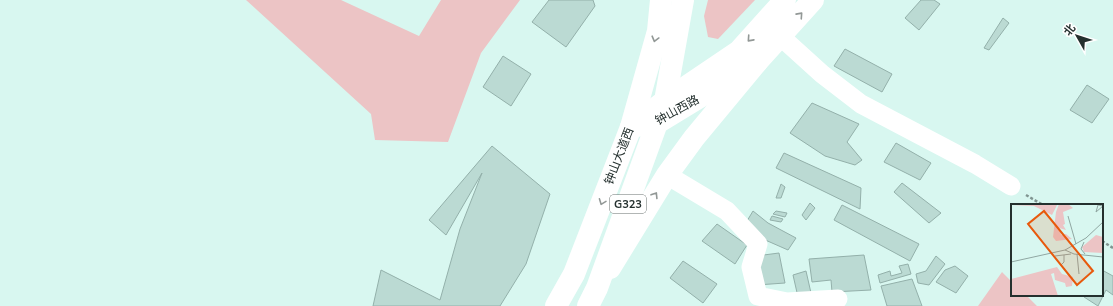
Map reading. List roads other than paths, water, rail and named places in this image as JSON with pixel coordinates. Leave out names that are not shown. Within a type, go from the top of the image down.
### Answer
[{"type":"main road","name":"钟山大道西","points":[[556,306],[574,274],[631,127],[658,31],[661,0]]},
{"type":"main road","name":"钟山大道西","points":[[593,297],[665,101],[684,0]]},
{"type":"main road","name":"钟山西路","points":[[631,127],[657,123],[758,62],[785,0]]},
{"type":"main road","name":"钟山西路","points":[[631,127],[665,101],[773,29],[813,0]]},
{"type":"main road","points":[[593,297],[667,175],[694,138],[758,62]]},
{"type":"street","points":[[773,29],[822,74],[861,104],[975,164],[1010,186]]},
{"type":"street","points":[[667,175],[727,212],[758,244],[751,267],[758,296],[786,302],[838,299]]}]
